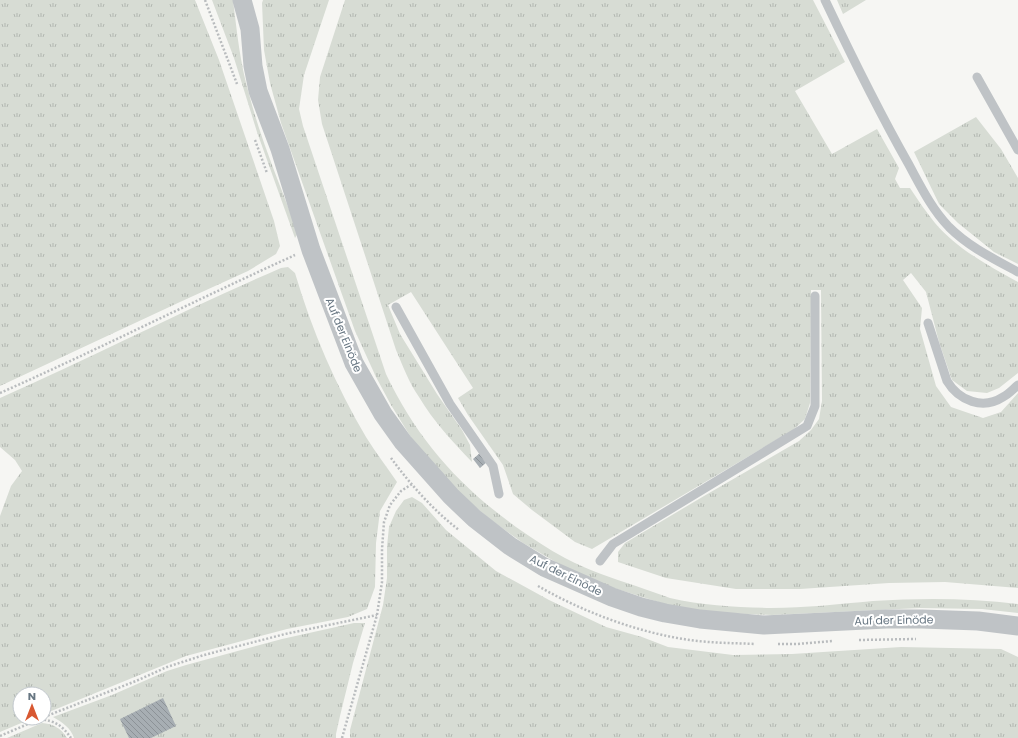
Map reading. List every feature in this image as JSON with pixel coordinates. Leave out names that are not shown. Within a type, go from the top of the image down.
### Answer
[{"type":"street","points":[[242,0],[250,28]]},
{"type":"street","points":[[250,28],[256,0]]},
{"type":"street","name":"Auf der Einöde","points":[[250,28],[253,66],[258,91],[280,149],[311,250],[354,364],[370,392],[403,442],[451,496],[474,518],[510,546],[544,567],[612,597],[665,613],[700,619],[764,624],[922,619],[978,621],[1018,626]]},
{"type":"lane","points":[[825,0],[889,129],[932,206],[950,227],[967,242],[986,255],[1018,272]]},
{"type":"lane","points":[[977,77],[1018,150]]},
{"type":"lane","points":[[600,561],[613,544],[807,426],[815,406],[815,296]]},
{"type":"lane","points":[[396,307],[450,404],[493,466],[499,494]]},
{"type":"lane","points":[[928,323],[947,381],[959,396],[966,400],[979,403],[992,403],[1003,397],[1018,385]]},
{"type":"path","points":[[205,0],[239,91]]},
{"type":"path","points":[[254,135],[269,179]]},
{"type":"path","points":[[293,250],[298,260]]},
{"type":"path","points":[[0,393],[101,348],[181,308],[296,255]]},
{"type":"path","points":[[389,455],[412,484],[462,533]]},
{"type":"path","points":[[342,738],[376,615],[382,582],[384,522],[390,505],[401,491],[412,484]]},
{"type":"path","points":[[535,584],[582,608],[619,622],[666,636],[691,640],[758,644]]},
{"type":"path","points":[[52,714],[129,684],[167,667],[196,658],[285,634],[376,615]]},
{"type":"path","points":[[856,640],[916,639]]},
{"type":"path","points":[[773,644],[836,641]]},
{"type":"path","points":[[52,721],[59,724],[71,738]]},
{"type":"path","points":[[0,736],[23,726]]},
{"type":"green space","points":[[0,0],[195,0],[219,60],[274,221],[280,246],[276,254],[248,271],[0,386]]},
{"type":"green space","points":[[212,0],[233,0],[243,71],[265,147],[298,233],[295,238],[257,132],[234,58]]},
{"type":"green space","points":[[263,0],[329,0],[304,75],[299,109],[303,126],[386,374],[398,398],[425,440],[458,477],[495,511],[540,543],[573,562],[609,577],[682,601],[720,606],[771,608],[809,607],[891,600],[964,600],[1018,604],[1018,613],[982,609],[920,608],[772,615],[702,612],[668,605],[604,585],[561,565],[523,543],[491,520],[460,494],[412,439],[376,377],[355,331],[281,123],[270,83],[264,50]]},
{"type":"green space","points":[[345,0],[813,0],[845,62],[795,91],[832,154],[877,129],[899,168],[895,179],[900,188],[910,188],[935,223],[963,249],[1018,282],[1018,373],[999,388],[987,393],[967,391],[952,380],[939,342],[926,292],[911,273],[903,280],[922,308],[920,329],[936,386],[951,407],[983,418],[1001,412],[1018,393],[1018,588],[945,582],[889,583],[800,589],[736,589],[666,578],[618,562],[618,552],[625,543],[799,441],[811,430],[819,419],[822,401],[821,290],[811,290],[810,403],[805,419],[793,430],[592,549],[575,542],[513,494],[503,465],[458,398],[473,388],[411,292],[388,305],[400,334],[437,394],[462,430],[470,445],[472,462],[437,423],[415,392],[406,374],[396,350],[322,124],[318,100],[320,77]]},
{"type":"green space","points":[[837,0],[866,0],[843,14]]},
{"type":"green space","points":[[976,117],[1001,149],[1018,178],[1018,264],[994,252],[958,223],[939,204],[914,152]]},
{"type":"green space","points":[[288,267],[295,273],[317,337],[335,378],[366,437],[397,482],[380,511],[376,543],[375,587],[367,609],[348,617],[287,629],[186,656],[52,711],[52,686],[12,686],[12,726],[14,726],[0,732],[0,516],[11,486],[22,471],[15,460],[0,447],[0,398],[281,268]]},
{"type":"green space","points":[[412,497],[422,503],[446,530],[496,571],[549,600],[606,627],[642,637],[668,647],[733,655],[792,654],[901,647],[1001,649],[1018,657],[1018,738],[350,738],[350,730],[383,605],[387,578],[387,546],[389,527],[396,511],[404,500]]},
{"type":"green space","points":[[354,623],[365,623],[353,663],[336,738],[74,738],[73,734],[63,723],[53,717],[112,695],[167,671],[186,665],[282,639]]},
{"type":"green space","points":[[52,725],[62,732],[67,738],[7,738],[35,726]]},
{"type":"building","points":[[480,453],[487,462],[480,468],[473,459]]},
{"type":"building","points":[[163,698],[176,726],[151,738],[129,738],[120,719]]}]
